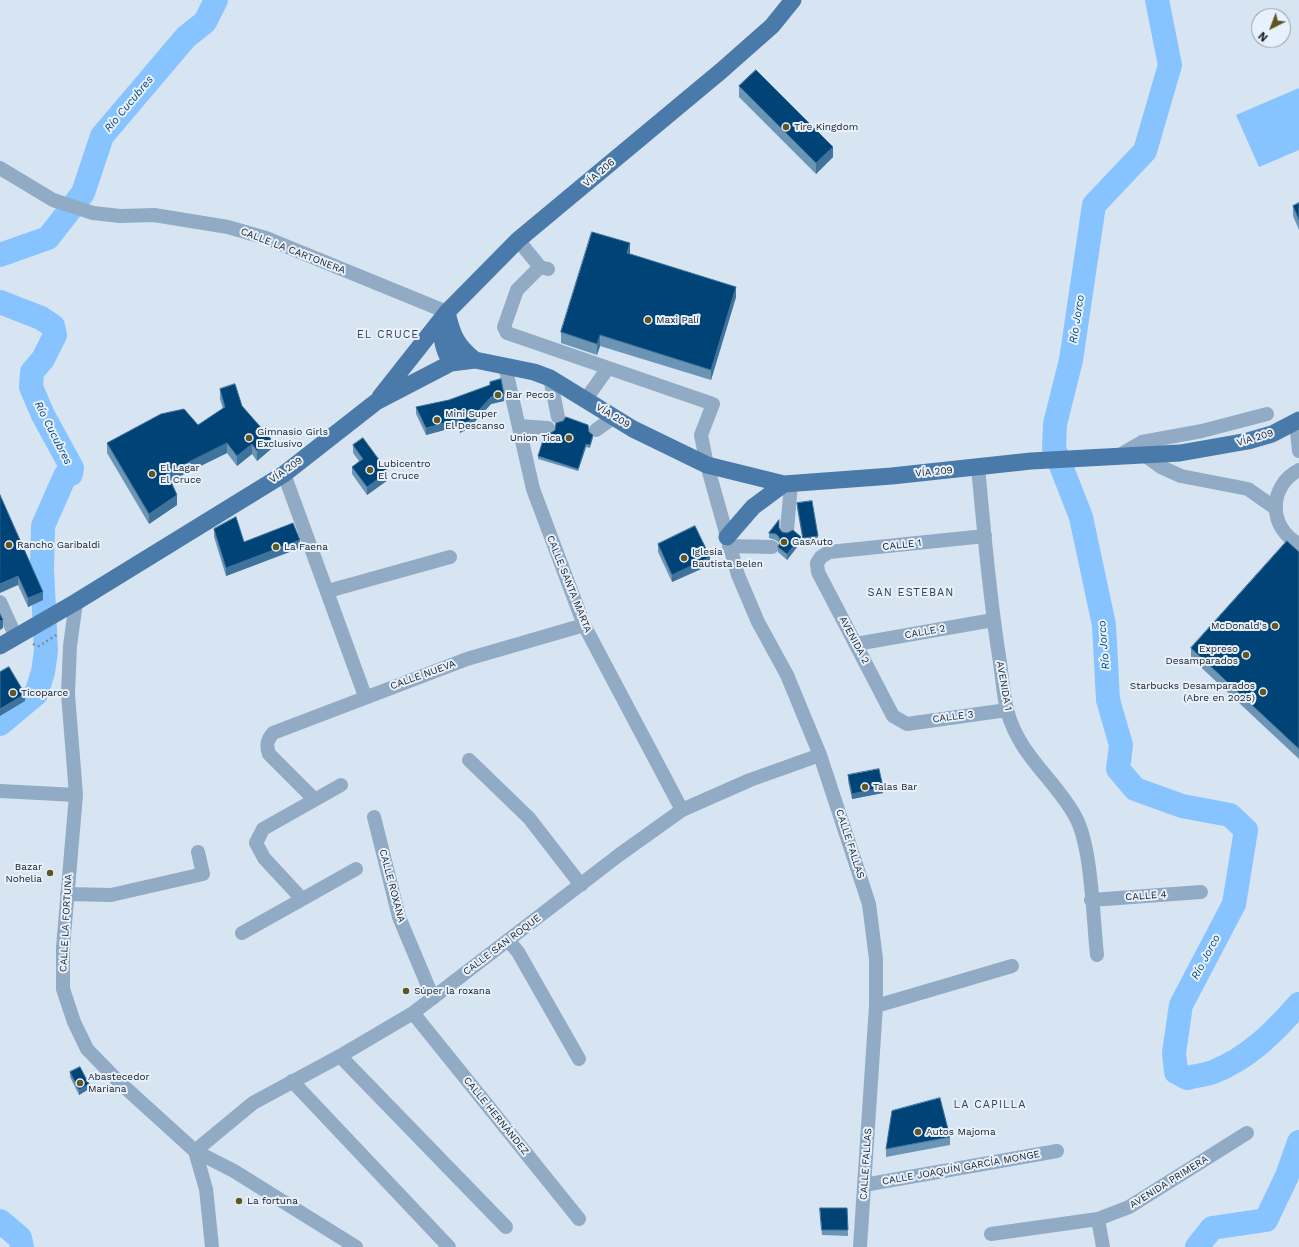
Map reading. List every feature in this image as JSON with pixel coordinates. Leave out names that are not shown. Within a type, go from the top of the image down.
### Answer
[{"type":"main road","name":"VÍA 206","points":[[451,363],[444,351],[442,338],[443,325],[448,312],[518,240],[721,71],[772,26],[793,0]]},
{"type":"main road","points":[[448,312],[455,339],[463,351],[475,360]]},
{"type":"main road","points":[[376,402],[448,312]]},
{"type":"main road","name":"VÍA 209","points":[[0,646],[71,605],[284,474],[376,402],[451,363],[475,360],[550,378],[655,440],[707,465],[788,484],[978,468],[1031,461],[1099,456],[1180,453],[1216,448],[1272,434],[1297,421]]},
{"type":"main road","points":[[728,541],[753,507],[788,484]]},
{"type":"street","name":"CALLE LA CARTONERA","points":[[0,168],[53,200],[93,213],[120,216],[154,216],[228,227],[266,238],[448,312]]},
{"type":"street","points":[[518,240],[544,268],[517,290],[504,327],[507,333],[608,368],[586,399]]},
{"type":"street","name":"CALLE SANTA MARTA","points":[[505,366],[533,489],[584,624],[682,810]]},
{"type":"street","name":"CALLE FALLAS","points":[[608,368],[713,404],[701,435],[707,465],[738,575],[758,622],[787,675],[820,755],[869,904],[876,959],[876,1006],[860,1247]]},
{"type":"street","points":[[550,378],[558,417]]},
{"type":"street","points":[[1118,456],[1142,442],[1202,431],[1267,414]]},
{"type":"street","points":[[596,430],[614,417]]},
{"type":"street","points":[[1297,421],[1299,452],[1298,470],[1288,477],[1281,486],[1276,497],[1275,508],[1277,521],[1284,532],[1299,544]]},
{"type":"street","points":[[519,426],[548,428]]},
{"type":"street","points":[[1143,454],[1161,467],[1181,476],[1248,489],[1275,508]]},
{"type":"street","name":"AVENIDA 1","points":[[978,468],[993,620],[1007,710],[1016,734],[1027,755],[1066,802],[1076,818],[1084,844],[1096,955]]},
{"type":"street","points":[[284,474],[328,591],[365,696]]},
{"type":"street","points":[[787,530],[788,484]]},
{"type":"street","name":"CALLE 1","points":[[821,557],[829,552],[985,536]]},
{"type":"street","points":[[728,541],[772,547]]},
{"type":"street","points":[[328,591],[450,557]]},
{"type":"street","name":"AVENIDA 2","points":[[821,557],[817,564],[818,572],[893,716],[900,721]]},
{"type":"street","points":[[0,602],[22,633]]},
{"type":"street","name":"CALLE LA FORTUNA","points":[[71,605],[68,694],[76,795],[63,947],[63,989],[77,1029],[87,1049],[119,1082],[195,1151],[234,1171],[356,1247]]},
{"type":"street","name":"CALLE 2","points":[[856,644],[993,620]]},
{"type":"street","name":"CALLE NUEVA","points":[[314,799],[269,754],[266,746],[273,733],[365,696],[467,659],[584,624]]},
{"type":"street","name":"CALLE 3","points":[[900,721],[907,724],[1007,710]]},
{"type":"street","name":"CALLE SAN ROQUE","points":[[195,1151],[253,1103],[340,1056],[413,1013],[580,885],[682,810],[750,780],[820,755]]},
{"type":"street","points":[[469,760],[529,818],[580,885]]},
{"type":"street","points":[[302,899],[264,858],[256,843],[263,829],[341,785]]},
{"type":"street","points":[[0,791],[76,795]]},
{"type":"street","name":"CALLE ROXANA","points":[[374,817],[399,917],[432,998]]},
{"type":"street","points":[[67,894],[111,894],[203,874],[198,852]]},
{"type":"street","points":[[242,933],[356,869]]},
{"type":"street","name":"CALLE 4","points":[[1091,900],[1201,892]]},
{"type":"street","points":[[508,940],[518,952],[579,1059]]},
{"type":"street","points":[[876,1006],[1012,966]]},
{"type":"street","name":"CALLE HERNÁNDEZ","points":[[413,1013],[579,1219]]},
{"type":"street","points":[[340,1056],[506,1227]]},
{"type":"street","points":[[292,1081],[449,1247]]},
{"type":"street","name":"AVENIDA PRIMERA","points":[[991,1234],[1098,1219],[1129,1207],[1247,1133]]},
{"type":"street","points":[[195,1151],[206,1189],[212,1247]]},
{"type":"street","name":"CALLE JOAQUÍN GARCÍA MONGE","points":[[864,1185],[1057,1151]]},
{"type":"street","points":[[1098,1219],[1103,1247]]},
{"type":"path","points":[[39,646],[57,635]]},
{"type":"water","points":[[1299,88],[1299,150],[1259,167],[1236,115]]},
{"type":"building","name":"Tire Kingdom","points":[[756,70],[833,147],[816,163],[739,86]]},
{"type":"building","points":[[1299,203],[1299,220],[1293,206]]},
{"type":"building","name":"Maxi Palí","points":[[592,232],[630,243],[627,253],[736,287],[711,370],[600,335],[597,344],[561,332]]},
{"type":"building","points":[[501,379],[504,394],[491,397],[469,421],[460,425],[459,419],[426,428],[416,407],[449,400],[490,385],[490,382]]},
{"type":"building","name":"El Lagar El Cruce","points":[[235,384],[242,406],[271,439],[257,451],[252,444],[237,456],[227,443],[167,473],[177,495],[149,514],[107,443],[161,414],[184,409],[198,425],[225,407],[220,389]]},
{"type":"building","name":"Union Tica","points":[[566,417],[588,425],[589,432],[593,435],[590,445],[586,444],[578,469],[538,456],[545,434],[551,433],[555,430],[556,423],[563,421]]},
{"type":"building","name":"Lubicentro El Cruce","points":[[363,438],[388,472],[367,487],[352,467],[363,459],[353,445]]},
{"type":"building","name":"Rancho Garibaldi","points":[[0,495],[43,592],[28,598],[18,576],[0,584]]},
{"type":"building","points":[[812,501],[818,536],[803,538],[797,503]]},
{"type":"building","points":[[236,517],[244,542],[293,523],[300,540],[226,568],[214,529]]},
{"type":"building","points":[[779,520],[779,528],[782,532],[787,533],[793,530],[801,537],[787,554],[778,547],[780,542],[779,537],[776,534],[769,533]]},
{"type":"building","name":"Iglesia Bautista Belen","points":[[695,526],[710,557],[672,575],[658,544]]},
{"type":"building","name":"Expreso Desamparados","points":[[1287,541],[1299,552],[1299,749],[1191,648]]},
{"type":"building","points":[[0,614],[3,620],[0,621]]},
{"type":"building","points":[[9,667],[25,694],[0,709],[0,672]]},
{"type":"building","name":"Talas Bar","points":[[879,769],[883,787],[852,794],[848,775]]},
{"type":"building","name":"Abastecedor Mariana","points":[[80,1067],[89,1084],[79,1090],[70,1072]]},
{"type":"building","name":"Autos Majoma","points":[[940,1098],[950,1137],[886,1149],[892,1111]]},
{"type":"building","points":[[820,1208],[847,1208],[848,1230],[822,1230]]},
{"type":"waterway","name":"Río Cucubres","points":[[0,255],[48,238],[83,193],[102,136],[186,37],[205,22],[216,0]]},
{"type":"waterway","name":"Río Jorco","points":[[1157,0],[1170,65],[1145,151],[1094,205],[1071,360],[1055,424],[1054,448],[1081,517],[1104,625],[1108,700],[1121,745],[1118,769],[1135,789],[1182,806],[1230,815],[1246,830],[1234,904],[1181,1005],[1174,1053],[1176,1072],[1187,1078],[1210,1073],[1226,1066],[1249,1052],[1260,1043],[1299,1004]]},
{"type":"waterway","name":"Río Cucubres","points":[[0,302],[41,318],[53,326],[55,335],[43,359],[32,372],[31,387],[43,415],[72,468],[71,474],[65,476],[43,526],[42,568],[46,651],[43,672],[36,694],[0,724]]},
{"type":"waterway","name":"Río Jorco","points":[[1197,1247],[1212,1228],[1266,1220],[1287,1176],[1299,1142]]},
{"type":"waterway","name":"Río Cucubres","points":[[0,1221],[20,1238],[22,1247]]},
{"type":"place","name":"Tire Kingdom","points":[[786,127]]},
{"type":"place","name":"Maxi Palí","points":[[648,320]]},
{"type":"place","name":"Bar Pecos","points":[[498,395]]},
{"type":"place","name":"Mini Super El Descanso","points":[[437,420]]},
{"type":"place","name":"Gimnasio Girls Exclusivo","points":[[249,438]]},
{"type":"place","name":"Union Tica","points":[[569,438]]},
{"type":"place","name":"Lubicentro El Cruce","points":[[370,470]]},
{"type":"place","name":"El Lagar El Cruce","points":[[152,474]]},
{"type":"place","name":"GasAuto","points":[[784,542]]},
{"type":"place","name":"Rancho Garibaldi","points":[[9,545]]},
{"type":"place","name":"La Faena","points":[[276,547]]},
{"type":"place","name":"Iglesia Bautista Belen","points":[[684,558]]},
{"type":"place","name":"McDonald's","points":[[1275,626]]},
{"type":"place","name":"Expreso Desamparados","points":[[1246,655]]},
{"type":"place","name":"Starbucks Desamparados (Abre en 2025)","points":[[1263,692]]},
{"type":"place","name":"Ticoparce","points":[[13,693]]},
{"type":"place","name":"Talas Bar","points":[[865,787]]},
{"type":"place","name":"Bazar Nohelia","points":[[50,873]]},
{"type":"place","name":"Súper la roxana","points":[[406,991]]},
{"type":"place","name":"Abastecedor Mariana","points":[[80,1083]]},
{"type":"place","name":"Autos Majoma","points":[[918,1132]]},
{"type":"place","name":"La fortuna","points":[[239,1201]]},
{"type":"district","name":"EL CRUCE","points":[[388,335]]},
{"type":"district","name":"SAN ESTEBAN","points":[[911,593]]},
{"type":"district","name":"LA CAPILLA","points":[[990,1105]]}]
